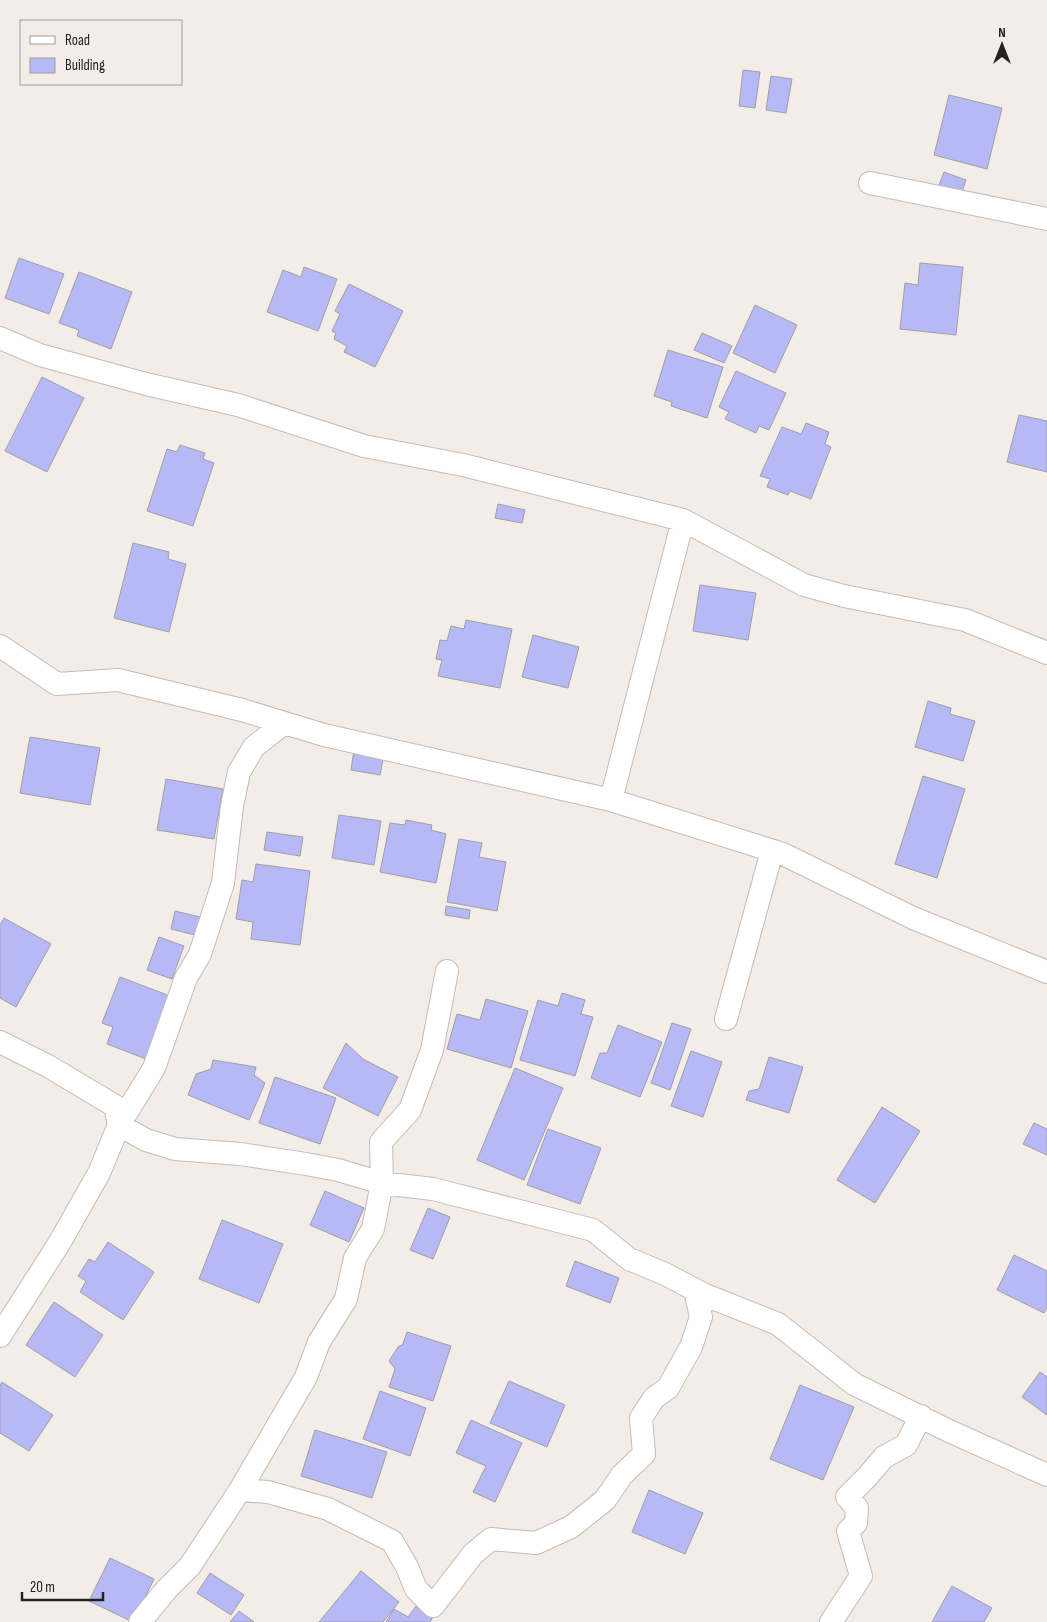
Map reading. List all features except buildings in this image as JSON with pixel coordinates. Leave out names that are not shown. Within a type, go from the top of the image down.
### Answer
[{"type":"street","points":[[870,183],[1047,219]]},
{"type":"street","points":[[0,338],[40,356],[146,384],[238,405],[364,446],[463,465],[683,520],[804,585],[844,596],[965,620],[1047,653]]},
{"type":"street","points":[[611,800],[683,520]]},
{"type":"street","points":[[0,646],[57,684],[118,680],[242,710],[324,735],[611,800],[783,854],[913,918],[1047,972]]},
{"type":"street","points":[[0,1336],[60,1242],[99,1173],[119,1125],[154,1068],[186,978],[200,954],[223,883],[232,806],[240,772],[254,747],[284,723]]},
{"type":"street","points":[[726,1019],[772,851]]},
{"type":"street","points":[[140,1622],[166,1590],[190,1566],[240,1490],[306,1377],[319,1342],[346,1299],[355,1258],[373,1229],[382,1183],[381,1142],[410,1110],[432,1050],[447,971]]},
{"type":"street","points":[[0,1042],[48,1066],[115,1106],[119,1125],[146,1140],[175,1149],[240,1154],[306,1164],[338,1170],[382,1183],[434,1189],[593,1230],[629,1259],[665,1274],[695,1290],[778,1324],[854,1384],[947,1430],[1047,1475]]},
{"type":"street","points":[[240,1490],[268,1492],[328,1509],[392,1541],[408,1567],[416,1589],[434,1606],[474,1554],[491,1539],[536,1543],[571,1527],[605,1500],[622,1475],[644,1454],[640,1418],[654,1398],[668,1388],[691,1347],[701,1317],[695,1290]]},
{"type":"street","points":[[831,1622],[861,1576],[848,1531],[856,1523],[856,1508],[847,1497],[884,1457],[906,1445],[921,1416]]}]
